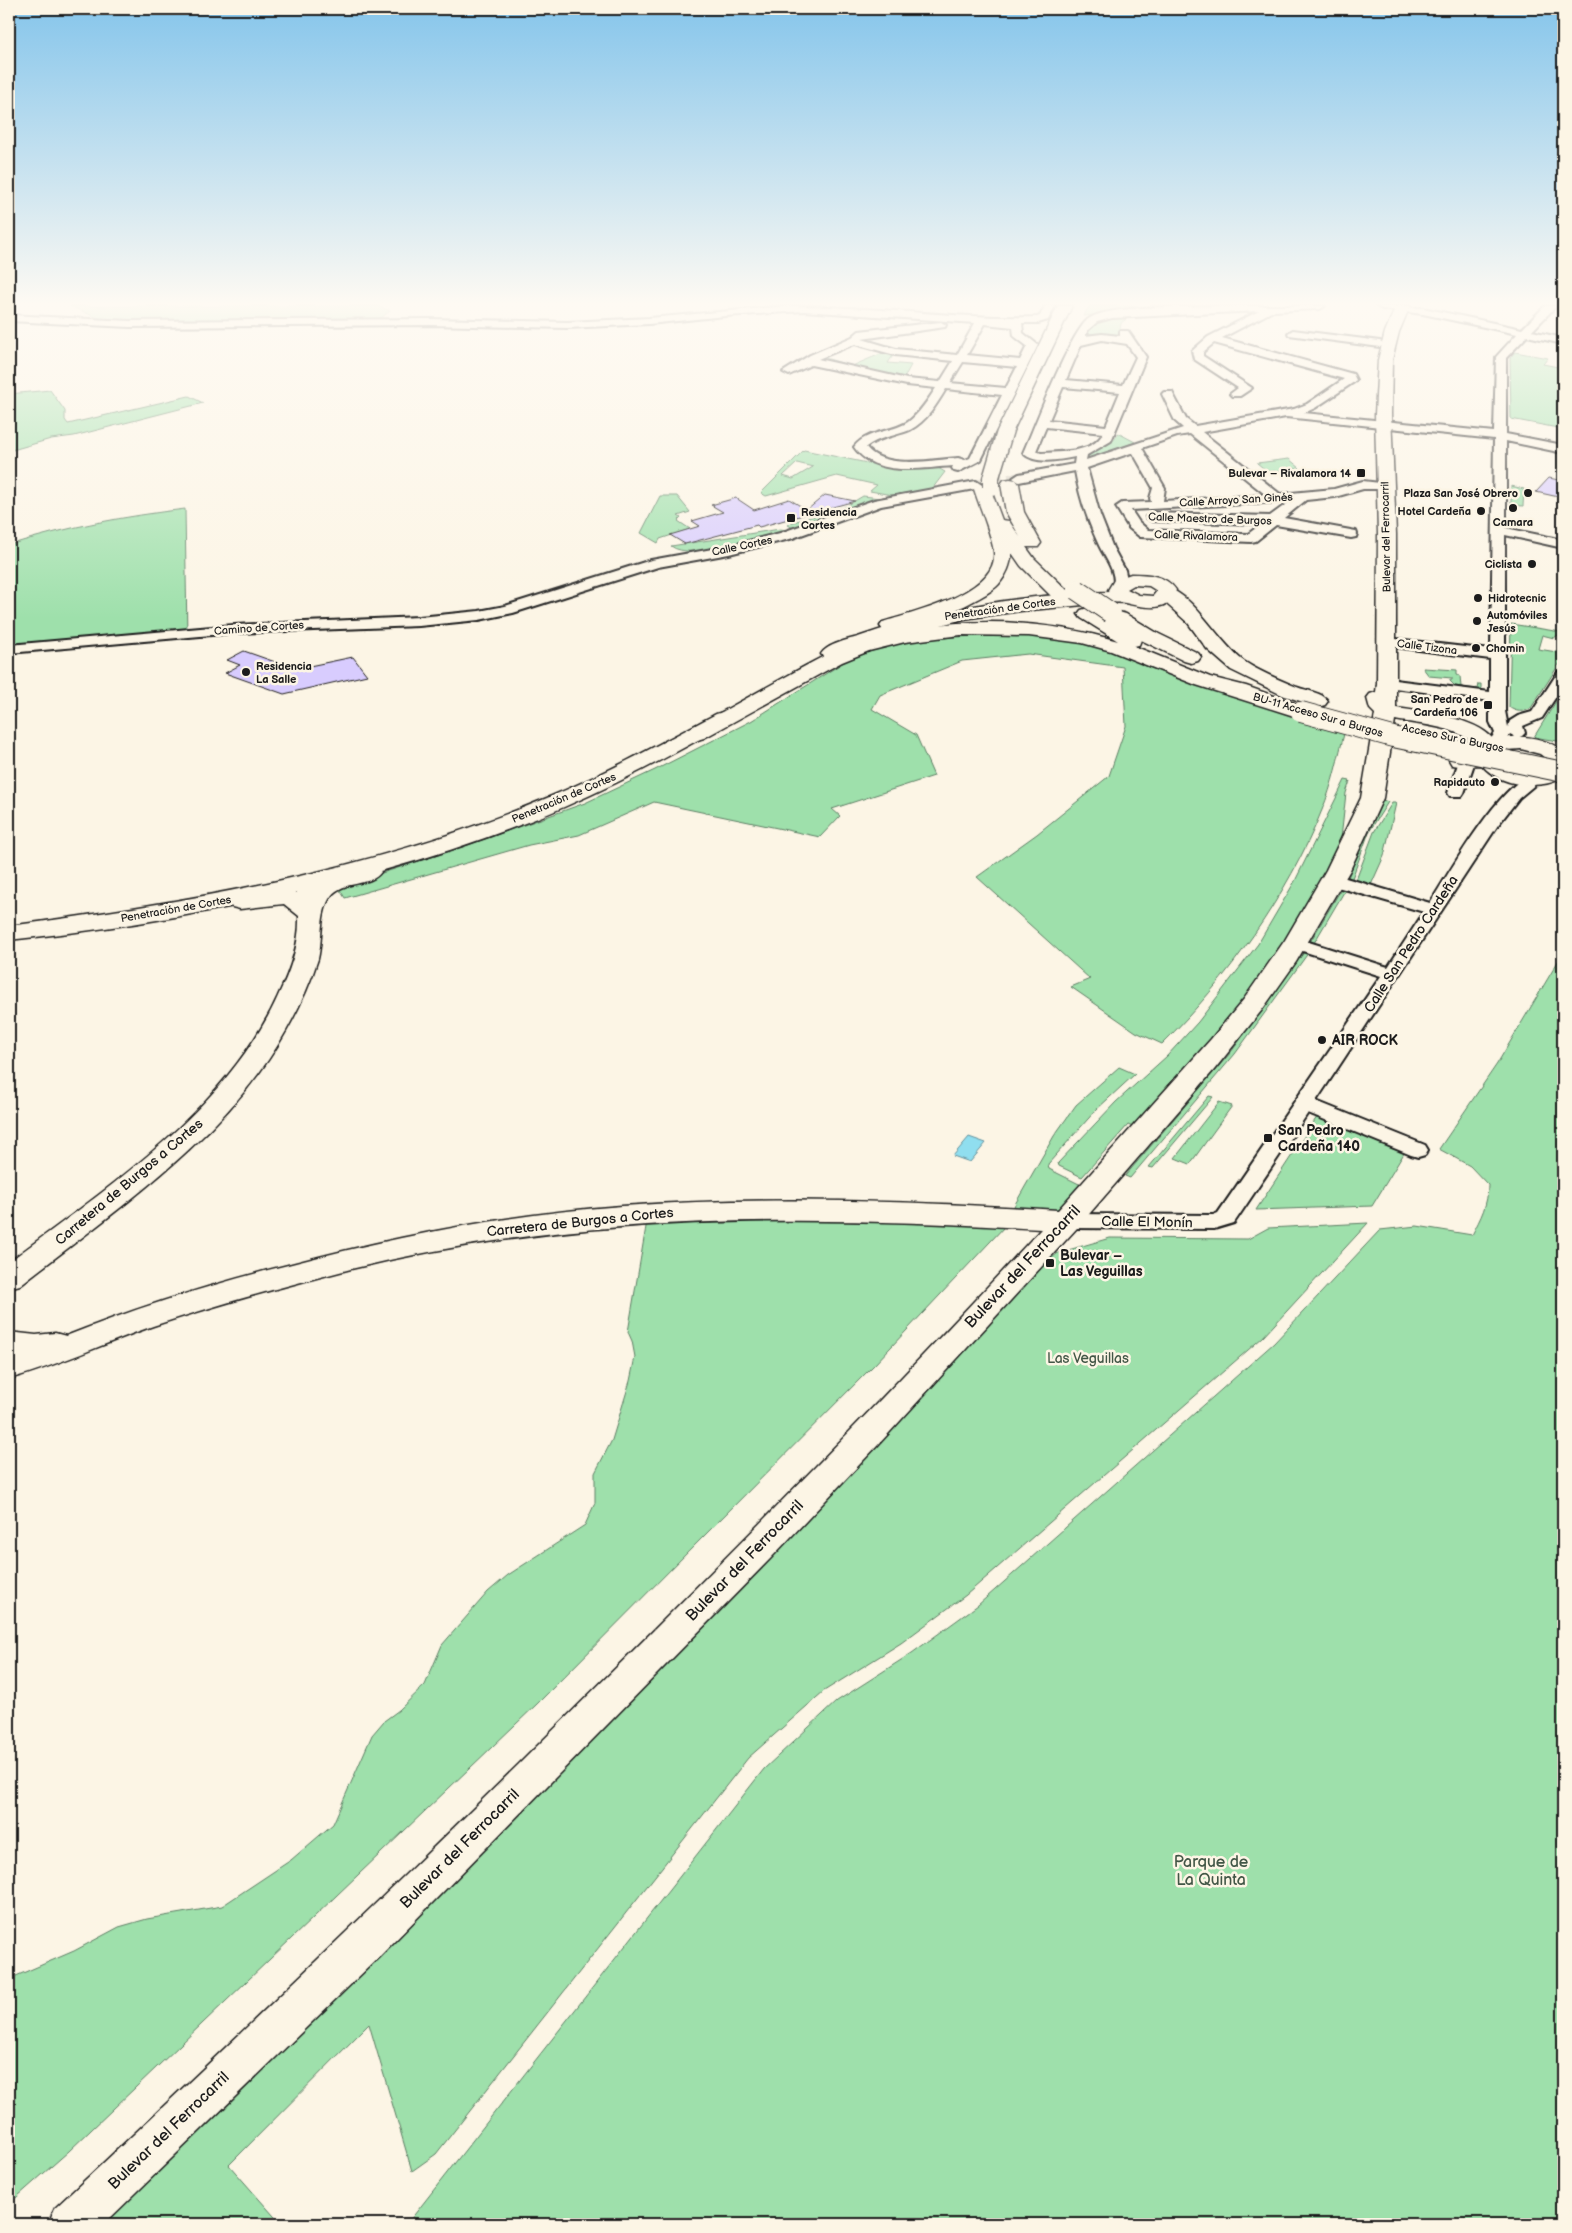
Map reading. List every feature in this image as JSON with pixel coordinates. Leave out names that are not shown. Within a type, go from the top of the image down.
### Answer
[{"type":"main road","points":[[697,734],[763,688],[817,658],[878,630],[967,598],[988,585],[1000,571],[1003,562],[985,484],[1005,432],[1011,410]]},
{"type":"main road","points":[[1013,473],[1038,410]]},
{"type":"main road","name":"Bulevar del Ferrocarril","points":[[1351,841],[1351,809],[1370,726],[1380,650],[1379,410]]},
{"type":"main road","name":"Bulevar del Ferrocarril","points":[[1381,410],[1369,485],[1380,650],[1377,704],[1380,710],[1386,712]]},
{"type":"main road","name":"BU-11 Acceso Sur a Burgos","points":[[1013,473],[1015,512],[1028,538],[1080,599]]},
{"type":"main road","name":"BU-11 Acceso Sur a Burgos","points":[[985,484],[1003,527],[1016,548],[1040,575],[1080,599],[1142,647],[1255,697],[1311,706],[1393,736],[1557,760]]},
{"type":"main road","points":[[1167,594],[1160,600],[1146,602],[1121,590],[1131,580],[1144,580],[1159,584],[1167,590],[1167,594],[1195,619],[1214,644],[1238,666],[1289,691],[1311,706]]},
{"type":"main road","name":"Penetración de Cortes","points":[[9,933],[86,924],[178,909],[344,874],[442,845],[546,807],[600,784],[697,734],[826,656],[878,635],[930,619],[985,609],[1080,599],[1121,590]]},
{"type":"main road","points":[[1080,599],[1111,613],[1177,651],[1245,681],[1311,706]]},
{"type":"main road","points":[[697,734],[835,658],[862,647],[904,636],[961,630],[1029,630],[1084,637],[1118,646],[1211,684],[1255,697]]},
{"type":"main road","name":"Bulevar del Ferrocarril","points":[[71,2224],[393,1915],[663,1646],[916,1384],[1067,1221],[1209,1059],[1268,985],[1296,943],[1333,880],[1372,798],[1392,683],[1380,650]]},
{"type":"main road","name":"Acceso Sur a Burgos","points":[[1311,706],[1454,739],[1557,760]]},
{"type":"main road","points":[[1355,786],[1362,779],[1368,756],[1372,752],[1401,749],[1467,761],[1480,759],[1490,750],[1513,743],[1557,760],[1550,776],[1535,778],[1506,773],[1492,765],[1490,750],[1482,738],[1465,729],[1386,712]]},
{"type":"main road","name":"Carretera de Burgos a Cortes","points":[[312,916],[321,893],[336,882],[404,861],[442,845]]},
{"type":"main road","name":"Carretera de Burgos a Cortes","points":[[9,1277],[56,1242],[177,1145],[222,1101],[261,1049],[285,1008],[306,954],[311,929],[312,916],[308,882]]},
{"type":"main road","points":[[178,909],[286,896],[304,904],[312,916]]},
{"type":"main road","name":"Carretera de Burgos a Cortes","points":[[9,1367],[61,1351],[171,1309],[356,1258],[454,1237],[538,1224],[678,1211],[773,1209],[885,1211],[1067,1221]]},
{"type":"main road","name":"Carretera de Burgos a Cortes","points":[[9,1344],[36,1346],[107,1332]]},
{"type":"street","points":[[924,410],[917,420],[892,433],[868,440],[860,448],[873,460],[888,464],[958,462],[967,464]]},
{"type":"street","points":[[942,491],[946,478],[952,472],[976,460],[1006,410]]},
{"type":"street","points":[[1048,410],[1029,453],[1040,457],[1087,451]]},
{"type":"street","points":[[1119,410],[1105,441],[1080,457],[1084,486],[1106,550],[1116,564],[1122,579],[1121,590]]},
{"type":"street","points":[[1176,410],[1181,421],[1191,430],[1278,499]]},
{"type":"street","points":[[1308,413],[1312,410]]},
{"type":"street","points":[[1490,750],[1501,739],[1503,733],[1498,717],[1497,697],[1501,410]]},
{"type":"street","points":[[1013,473],[1081,466],[1163,436],[1282,414],[1308,413],[1380,424],[1501,436],[1563,449]]},
{"type":"street","points":[[1042,423],[1110,430]]},
{"type":"street","points":[[1131,449],[1138,451],[1159,488],[1156,498],[1158,504]]},
{"type":"street","points":[[1056,456],[1070,459],[1081,466]]},
{"type":"street","name":"Calle Cortes","points":[[508,610],[656,563],[756,544],[796,533],[873,505],[985,484]]},
{"type":"street","points":[[1302,497],[1335,493],[1369,485]]},
{"type":"street","name":"Calle Arroyo San Ginés","points":[[1128,516],[1122,508],[1124,506],[1302,497]]},
{"type":"street","name":"Calle Rivalamora","points":[[1128,516],[1134,525],[1145,534],[1251,538],[1302,497]]},
{"type":"street","name":"Calle Maestro de Burgos","points":[[1128,516],[1272,520],[1351,534]]},
{"type":"street","points":[[1498,530],[1563,544]]},
{"type":"street","points":[[1116,564],[1144,580]]},
{"type":"street","name":"Camino de Cortes","points":[[9,649],[108,642],[238,628],[438,620],[508,610]]},
{"type":"street","name":"Calle Tizona","points":[[1380,650],[1497,655]]},
{"type":"street","points":[[1516,733],[1515,724],[1523,719],[1537,715],[1563,675]]},
{"type":"street","points":[[1392,683],[1497,697]]},
{"type":"street","points":[[1498,717],[1516,733],[1557,760]]},
{"type":"street","points":[[1456,793],[1467,761]]},
{"type":"street","points":[[1506,773],[1514,783],[1514,795]]},
{"type":"street","name":"Calle San Pedro Cardeña","points":[[1226,1218],[1305,1104],[1491,823],[1514,795],[1525,784],[1535,778]]},
{"type":"street","points":[[1333,880],[1434,910]]},
{"type":"street","points":[[1296,943],[1392,974]]},
{"type":"street","points":[[1305,1104],[1418,1150]]},
{"type":"street","name":"Calle El Monín","points":[[1067,1221],[1214,1222],[1226,1218]]},
{"type":"green space","points":[[9,410],[64,410],[65,420],[68,424],[128,410],[175,410],[74,436],[51,439],[9,451]]},
{"type":"green space","points":[[1511,410],[1563,410],[1563,429],[1511,419]]},
{"type":"green space","points":[[1118,433],[1135,442],[1086,460],[1093,453],[1111,442]]},
{"type":"green space","points":[[804,450],[882,466],[938,468],[945,472],[932,489],[892,495],[870,491],[877,485],[837,476],[766,496],[761,493]],"holes":[[[797,463],[813,467],[793,479],[783,476]]]},
{"type":"green space","points":[[1289,459],[1300,468],[1268,472],[1257,463]]},
{"type":"green space","points":[[1511,486],[1524,489],[1523,506],[1511,505]]},
{"type":"green space","points":[[660,496],[677,496],[690,512],[678,516],[681,518],[678,521],[690,529],[660,539],[658,543],[641,533]]},
{"type":"green space","points":[[863,496],[880,498],[793,528],[788,525],[843,508]]},
{"type":"green space","points":[[185,509],[187,636],[126,643],[9,652],[9,545],[96,523]]},
{"type":"green space","points":[[780,529],[787,530],[710,550],[681,550],[671,546]]},
{"type":"green space","points":[[1511,624],[1561,632],[1563,628],[1563,636],[1558,635],[1554,638],[1542,635],[1538,649],[1563,653],[1563,658],[1531,708],[1523,711],[1517,711],[1509,707]]},
{"type":"green space","points":[[1032,634],[1083,642],[1143,659],[1345,730],[1326,800],[1308,842],[1274,905],[1254,935],[1210,992],[1162,1044],[1136,1032],[1071,987],[1090,979],[977,877],[1037,834],[1109,776],[1126,726],[1123,667],[1028,654],[962,661],[880,695],[872,709],[916,735],[934,776],[832,809],[840,816],[820,837],[654,802],[579,835],[529,845],[345,898],[338,887],[454,850],[585,803],[751,721],[852,657],[889,646],[919,640]]},
{"type":"green space","points":[[1423,668],[1457,670],[1457,675],[1460,676],[1461,687],[1477,689],[1478,684],[1481,684],[1481,691],[1455,686],[1449,680],[1452,680],[1452,678],[1429,676]]},
{"type":"green space","points":[[1563,690],[1563,742],[1534,737]]},
{"type":"green space","points":[[1345,780],[1350,781],[1346,793],[1340,848],[1308,907],[1250,994],[1137,1129],[1128,1125],[1082,1177],[1059,1166],[1058,1163],[1116,1102],[1167,1056],[1198,1022],[1258,944],[1295,881]]},
{"type":"green space","points":[[1380,799],[1388,802],[1369,832],[1351,881],[1347,880]]},
{"type":"green space","points":[[1392,803],[1396,803],[1384,856],[1371,885],[1356,880],[1374,832]]},
{"type":"green space","points":[[1343,886],[1347,887],[1314,943],[1310,942]]},
{"type":"green space","points":[[1305,951],[1309,952],[1235,1054],[1130,1178],[1125,1176],[1231,1052]]},
{"type":"green space","name":"Parque de La Quinta","points":[[1563,953],[1563,2224],[407,2224],[764,1769],[837,1701],[912,1653],[978,1605],[1274,1343],[1380,1230],[1417,1226],[1472,1235],[1485,1205],[1488,1185],[1470,1166],[1439,1149],[1497,1064]]},
{"type":"green space","points":[[1119,1067],[1135,1074],[1096,1110],[1048,1164],[1049,1169],[1085,1187],[1057,1211],[1029,1210],[1014,1206],[1054,1136],[1076,1105]]},
{"type":"green space","points":[[1209,1096],[1213,1097],[1153,1168],[1149,1167]]},
{"type":"green space","points":[[1219,1102],[1232,1106],[1190,1164],[1175,1158]]},
{"type":"green space","points":[[1319,1114],[1406,1150],[1372,1206],[1256,1210]]},
{"type":"green space","points":[[835,1218],[1006,1225],[874,1365],[537,1704],[69,2151],[9,2204],[9,1979],[74,1951],[119,1927],[147,1919],[222,1906],[291,1860],[333,1824],[372,1735],[384,1721],[399,1710],[425,1685],[442,1645],[488,1592],[508,1575],[585,1525],[595,1503],[595,1473],[612,1440],[630,1381],[635,1357],[628,1332],[647,1221]]},
{"type":"green space","name":"Las Veguillas","points":[[1368,1223],[1263,1337],[966,1595],[901,1643],[824,1691],[748,1758],[436,2154],[412,2171],[369,2024],[229,2165],[281,2224],[103,2224],[368,1963],[1019,1285],[1058,1253],[1110,1238],[1248,1239],[1268,1228]]},
{"type":"water","points":[[969,1137],[986,1143],[970,1162],[953,1156]]},
{"type":"building","points":[[1549,478],[1563,481],[1563,498],[1536,492]]},
{"type":"building","points":[[825,495],[855,501],[759,527],[757,525],[685,544],[670,535],[700,526],[692,521],[723,512],[711,505],[736,498],[754,510],[789,499],[807,510]]},
{"type":"building","name":"Residencia La Salle","points":[[244,651],[295,669],[353,657],[367,675],[284,694],[225,673],[240,665],[227,660]]},
{"type":"tunnel","points":[[976,485],[1019,478]]},
{"type":"place","name":"Bulevar – Rivalamora 14","points":[[1361,473]]},
{"type":"place","name":"Plaza San José Obrero","points":[[1528,493]]},
{"type":"place","name":"Camara","points":[[1513,508]]},
{"type":"place","name":"Hotel Cardeña","points":[[1481,511]]},
{"type":"place","name":"Residencia Cortes","points":[[791,518]]},
{"type":"place","name":"Ciclista","points":[[1532,564]]},
{"type":"place","name":"Hidrotecnic","points":[[1478,598]]},
{"type":"place","name":"Automóviles Jesús","points":[[1477,621]]},
{"type":"place","name":"Chomin","points":[[1476,648]]},
{"type":"place","name":"Residencia La Salle","points":[[246,672]]},
{"type":"place","name":"San Pedro de Cardeña 106","points":[[1488,705]]},
{"type":"place","name":"Rapidauto","points":[[1495,782]]},
{"type":"place","name":"AIR ROCK","points":[[1322,1040]]},
{"type":"place","name":"San Pedro Cardeña 140","points":[[1268,1138]]},
{"type":"place","name":"Bulevar – Las Veguillas","points":[[1050,1263]]}]
